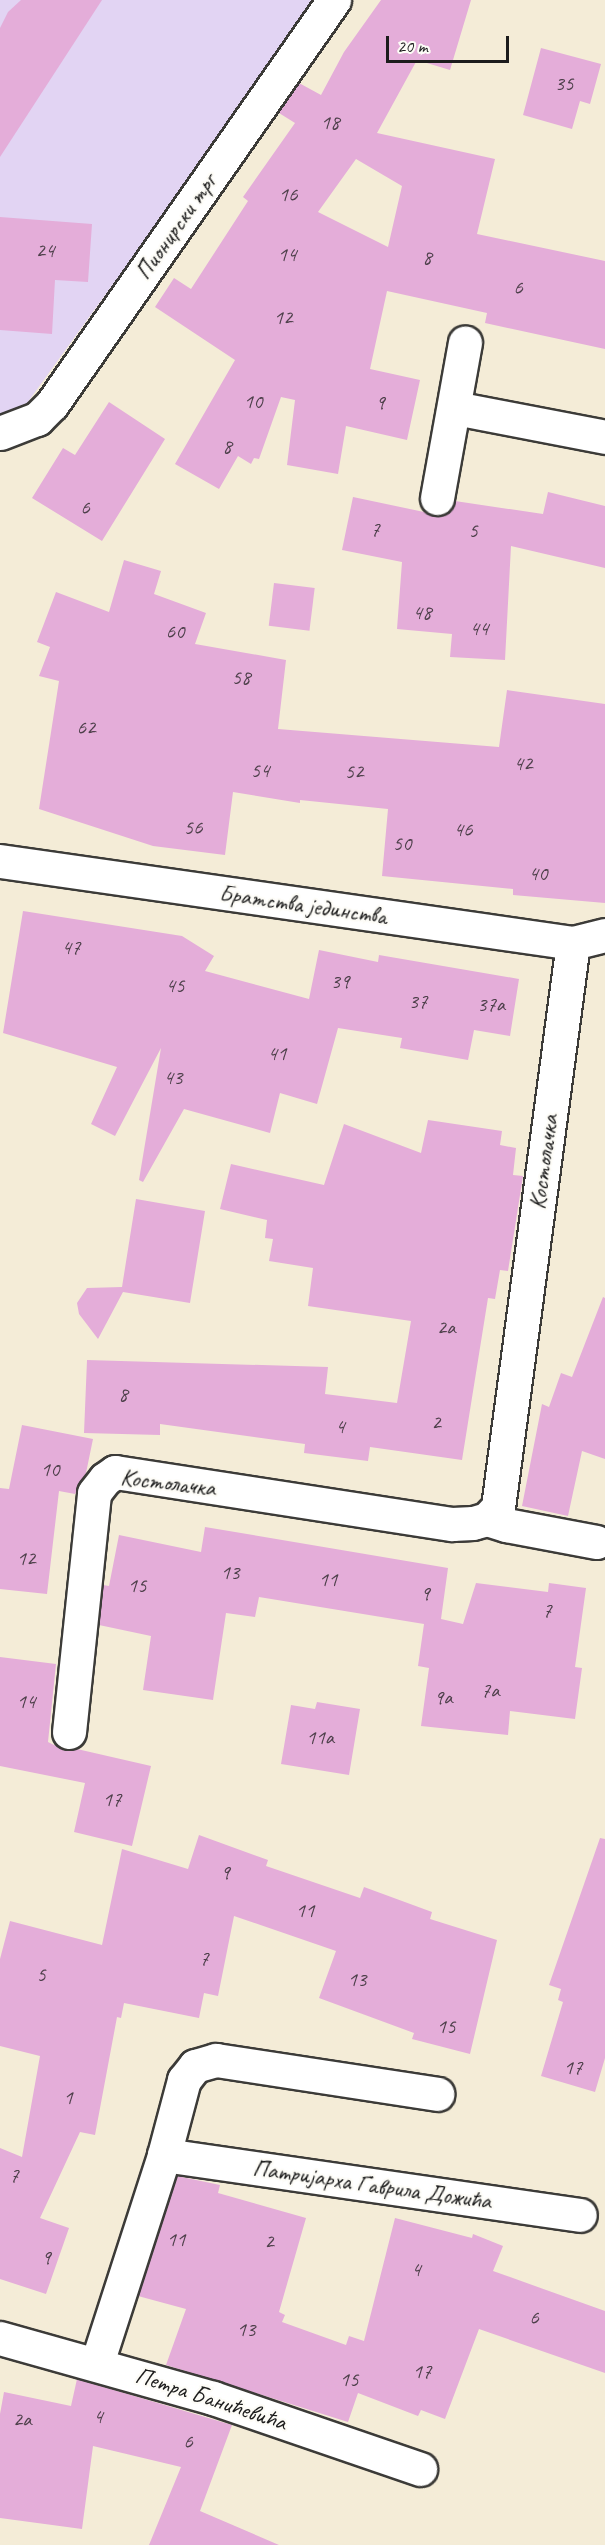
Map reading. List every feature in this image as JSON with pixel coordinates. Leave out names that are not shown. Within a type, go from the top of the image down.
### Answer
[{"type":"street","name":"Пионирски трг","points":[[0,433],[37,419],[52,404],[334,0]]},
{"type":"street","points":[[437,498],[465,343]]},
{"type":"street","points":[[455,408],[605,437]]},
{"type":"street","name":"Братства јединства","points":[[0,861],[573,944],[605,935]]},
{"type":"street","name":"Костолачка","points":[[487,1519],[498,1507],[573,944]]},
{"type":"street","name":"Костолачка","points":[[69,1732],[94,1493],[105,1479],[115,1472],[452,1524],[472,1523],[487,1519],[506,1525],[596,1542]]},
{"type":"street","points":[[97,2363],[164,2155],[184,2080],[195,2066],[216,2060],[437,2094]]},
{"type":"street","name":"Патријарха Гаврила Дожића","points":[[164,2155],[580,2215]]},
{"type":"street","name":"Петра Банићевића","points":[[0,2338],[97,2363],[213,2398],[420,2469]]},
{"type":"shaded area","points":[[0,0],[318,0],[25,406],[0,415]]},
{"type":"building","points":[[21,0],[102,0],[0,157],[0,28],[8,12]]},
{"type":"building","points":[[381,0],[471,0],[450,70],[417,60],[377,133],[495,159],[477,234],[605,261],[605,349],[485,323],[487,313],[387,291],[370,369],[420,380],[407,440],[346,426],[338,474],[287,465],[295,400],[281,397],[259,459],[254,458],[251,464],[238,456],[219,489],[175,464],[235,360],[155,307],[174,278],[191,289],[248,201],[243,197],[295,123],[279,113],[282,107],[299,83],[321,95],[344,52]],"holes":[[[356,159],[402,186],[388,247],[318,212]]]},
{"type":"building","points":[[541,48],[601,64],[590,104],[580,101],[572,129],[523,115]]},
{"type":"building","points":[[0,217],[92,224],[88,282],[55,280],[52,334],[0,330]]},
{"type":"building","points":[[109,402],[165,439],[102,541],[32,498],[63,448],[75,455]]},
{"type":"building","points":[[548,492],[605,506],[605,568],[511,546],[505,660],[450,657],[452,634],[397,629],[402,562],[342,550],[353,497],[434,516],[443,516],[451,511],[455,501],[543,514]]},
{"type":"building","points":[[124,560],[161,571],[154,594],[206,613],[195,644],[286,660],[278,729],[499,747],[507,690],[605,704],[605,903],[513,895],[513,889],[382,876],[388,809],[300,800],[300,803],[233,792],[225,855],[153,846],[39,809],[59,681],[39,676],[50,647],[37,642],[56,592],[109,612]]},
{"type":"building","points":[[274,583],[315,588],[309,631],[269,626]]},
{"type":"building","points":[[23,911],[182,936],[214,956],[205,971],[309,999],[319,950],[378,962],[379,955],[519,979],[510,1036],[474,1030],[468,1060],[400,1048],[402,1038],[338,1028],[317,1104],[280,1093],[270,1133],[184,1109],[143,1182],[139,1180],[161,1048],[115,1136],[91,1124],[117,1067],[3,1033]]},
{"type":"building","points":[[428,1120],[502,1131],[500,1145],[516,1148],[513,1175],[523,1176],[508,1271],[500,1270],[495,1299],[488,1298],[462,1460],[370,1447],[368,1461],[304,1453],[305,1444],[160,1424],[160,1435],[84,1433],[87,1360],[328,1367],[325,1394],[397,1403],[411,1321],[308,1306],[313,1268],[269,1261],[273,1239],[265,1238],[267,1220],[220,1209],[231,1164],[324,1185],[344,1124],[421,1153]]},
{"type":"building","points":[[136,1199],[205,1211],[190,1303],[123,1292],[98,1339],[79,1314],[77,1303],[87,1288],[122,1287]]},
{"type":"building","points":[[603,1297],[605,1298],[605,1459],[582,1451],[568,1516],[522,1506],[542,1404],[549,1407],[561,1373],[572,1377]]},
{"type":"building","points":[[22,1425],[93,1439],[86,1473],[75,1494],[59,1491],[47,1594],[0,1589],[0,1488],[9,1489]]},
{"type":"building","points":[[205,1527],[448,1568],[441,1619],[463,1624],[476,1583],[548,1592],[549,1583],[586,1588],[575,1667],[582,1668],[575,1719],[510,1711],[508,1735],[421,1726],[429,1668],[418,1666],[424,1624],[259,1597],[255,1617],[226,1613],[213,1700],[143,1690],[151,1636],[99,1625],[103,1585],[109,1586],[119,1535],[201,1552]]},
{"type":"building","points":[[0,1657],[56,1664],[48,1742],[66,1751],[77,1749],[151,1766],[132,1846],[74,1832],[85,1783],[0,1766]]},
{"type":"building","points":[[317,1702],[360,1709],[349,1775],[281,1764],[291,1705],[315,1709]]},
{"type":"building","points":[[199,1835],[268,1860],[266,1866],[360,1898],[364,1887],[432,1912],[430,1919],[497,1940],[470,2054],[412,2039],[414,2033],[319,1998],[336,1951],[234,1916],[218,1996],[204,1993],[199,2018],[124,2003],[121,2018],[117,2017],[95,2135],[80,2132],[40,2218],[69,2228],[46,2294],[0,2279],[0,2148],[22,2157],[40,2056],[0,2046],[0,1959],[10,1921],[102,1945],[122,1849],[188,1869]]},
{"type":"building","points":[[600,1838],[605,1839],[605,2058],[595,2092],[541,2076],[563,2002],[558,2000],[561,1989],[549,1985]]},
{"type":"building","points":[[177,2176],[220,2185],[218,2193],[306,2218],[279,2312],[285,2315],[282,2322],[346,2345],[349,2336],[364,2341],[395,2218],[472,2238],[473,2234],[503,2246],[493,2271],[605,2311],[605,2373],[479,2329],[445,2419],[421,2410],[418,2416],[358,2393],[348,2422],[166,2365],[186,2309],[138,2296]]},
{"type":"building","points":[[77,2379],[232,2425],[200,2511],[279,2545],[149,2545],[181,2467],[93,2446],[82,2529],[0,2518],[0,2414],[4,2392],[71,2406]]}]
